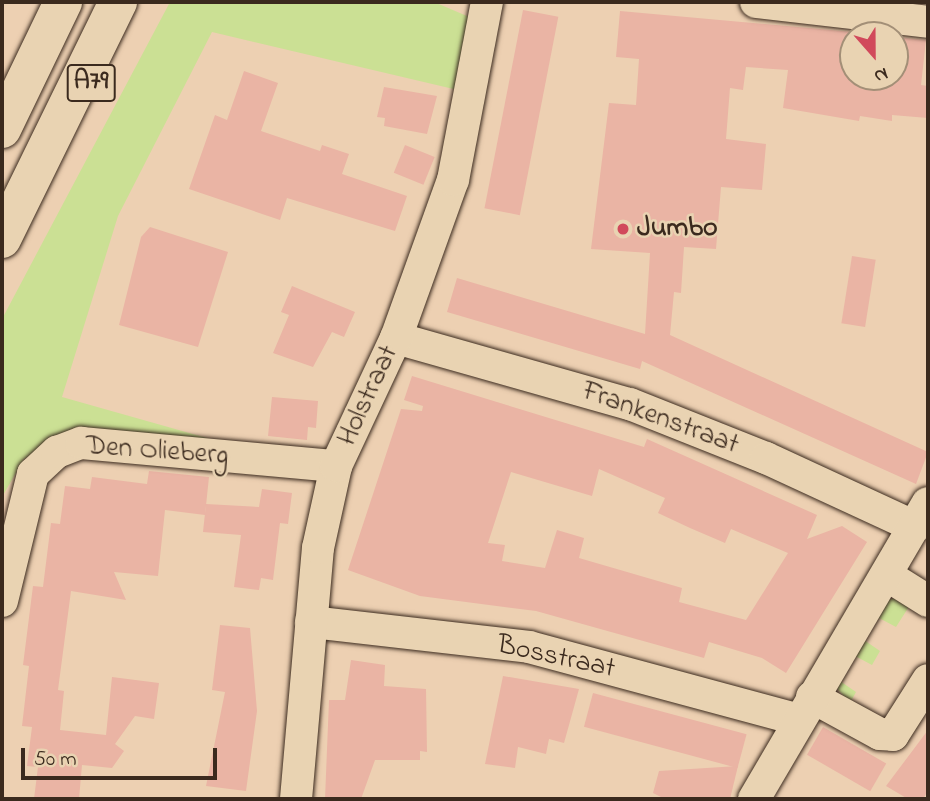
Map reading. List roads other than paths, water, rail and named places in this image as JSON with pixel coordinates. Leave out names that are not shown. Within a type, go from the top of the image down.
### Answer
[{"type":"highway","name":"A79","points":[[6,120],[45,2]]},
{"type":"highway","name":"A79","points":[[6,120],[63,2]]},
{"type":"highway","name":"A79","points":[[2,239],[118,2]]},
{"type":"highway","name":"A79","points":[[39,164],[142,2]]},
{"type":"street","name":"Holstraat","points":[[296,799],[318,548],[337,466],[396,338],[453,180],[487,2]]},
{"type":"street","points":[[756,2],[928,22]]},
{"type":"street","name":"Frankenstraat","points":[[396,338],[630,404],[921,515]]},
{"type":"street","name":"Den Olieberg","points":[[2,601],[33,474],[57,452],[81,443],[337,466]]},
{"type":"street","points":[[754,799],[804,708],[888,576],[921,515]]},
{"type":"street","points":[[888,576],[928,601]]},
{"type":"street","name":"Bosstraat","points":[[311,622],[529,647],[804,708],[880,734],[893,735],[928,680]]},
{"type":"place","name":"Jumbo","points":[[623,229]]}]
